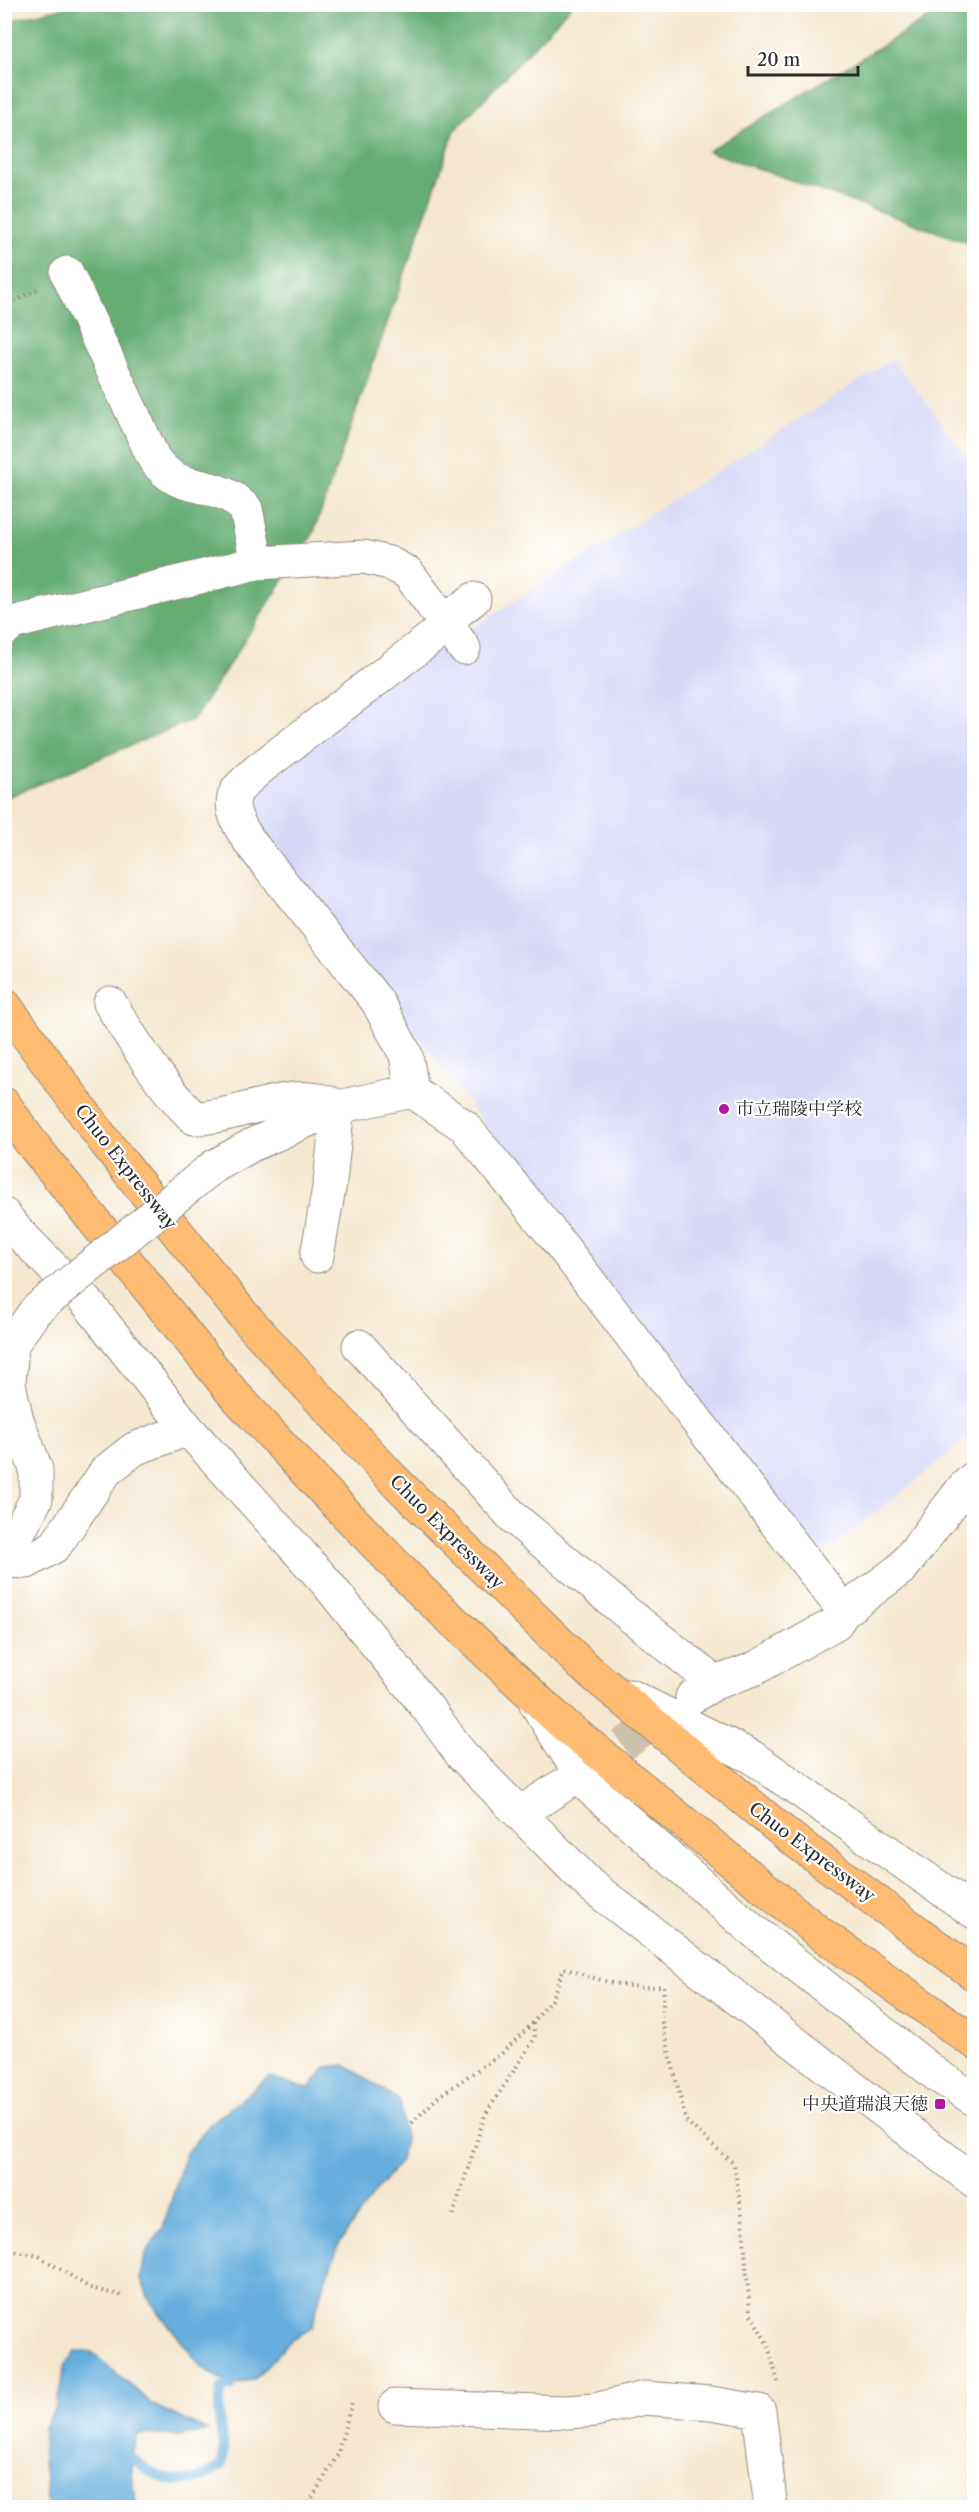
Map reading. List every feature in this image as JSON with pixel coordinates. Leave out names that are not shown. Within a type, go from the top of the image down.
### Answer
[{"type":"highway","name":"Chuo Expressway","points":[[4,1004],[106,1143],[243,1315],[391,1477],[604,1684],[787,1835],[975,1974]]},
{"type":"highway","points":[[4,1104],[29,1140],[232,1392],[403,1572],[561,1722],[820,1932],[975,2042]]},
{"type":"street","points":[[67,273],[154,459],[164,474],[229,496],[246,509],[257,563]]},
{"type":"street","points":[[4,630],[12,623],[257,563],[364,557],[389,563],[408,573],[464,648]]},
{"type":"street","points":[[474,599],[444,622],[435,635],[259,769],[237,791],[234,801],[238,824],[252,845],[377,1001],[406,1055],[412,1090],[464,1126],[554,1236],[844,1611]]},
{"type":"street","points":[[110,1003],[142,1054],[179,1104],[194,1118],[213,1118],[276,1101],[324,1099],[338,1107]]},
{"type":"street","points":[[4,1544],[21,1528],[36,1499],[36,1469],[17,1420],[9,1384],[12,1344],[36,1310],[213,1167],[252,1145],[338,1107],[412,1090]]},
{"type":"street","points":[[317,1256],[330,1182],[338,1107]]},
{"type":"street","points":[[8,1226],[86,1301],[188,1429],[326,1582],[429,1710],[461,1754],[589,1884],[975,2181]]},
{"type":"street","points":[[359,1346],[514,1518],[617,1605],[704,1690],[754,1669],[836,1623],[844,1611],[902,1568],[964,1487],[975,1478]]},
{"type":"street","points":[[4,1561],[27,1562],[55,1546],[105,1471],[134,1449],[188,1429]]},
{"type":"street","points":[[604,1684],[752,1756],[975,1912]]},
{"type":"street","points":[[527,1690],[588,1786],[750,1928],[938,2076],[975,2099]]},
{"type":"street","points":[[520,1813],[562,1786]]},
{"type":"street","points":[[395,2406],[567,2412],[595,2410],[644,2398],[711,2403],[759,2411],[771,2508]]},
{"type":"path","points":[[412,2123],[438,2097],[502,2053],[533,2023],[550,2000],[564,1968],[644,1988],[664,1985],[694,1965]]},
{"type":"path","points":[[664,1985],[662,2022],[686,2121],[734,2164],[742,2214],[750,2313],[768,2344],[778,2384],[759,2411]]},
{"type":"path","points":[[453,2215],[485,2115],[535,2038],[533,2023]]},
{"type":"path","points":[[4,2249],[39,2256],[90,2288],[123,2296]]},
{"type":"path","points":[[306,2508],[337,2456],[354,2399]]},
{"type":"shaded area","name":"市立瑞陵中学校","points":[[893,359],[974,466],[974,1434],[816,1560],[227,785]]},
{"type":"green space","points":[[77,4],[572,5],[455,130],[313,534],[194,719],[5,798],[4,22]]},
{"type":"green space","points":[[949,5],[974,5],[974,245],[708,151]]},
{"type":"water","points":[[345,2065],[400,2101],[405,2139],[400,2161],[340,2242],[322,2288],[312,2328],[293,2338],[256,2378],[231,2386],[202,2368],[150,2301],[141,2279],[145,2255],[163,2228],[185,2154],[210,2124],[269,2077],[299,2087],[310,2088],[326,2067]]},
{"type":"water","points":[[75,2352],[91,2352],[155,2406],[208,2431],[177,2436],[138,2434],[131,2457],[135,2507],[48,2507],[43,2459],[44,2427],[56,2407],[65,2365]]},
{"type":"waterway","points":[[131,2457],[152,2473],[178,2481],[199,2478],[221,2466],[223,2459],[219,2420],[221,2388],[231,2386]]},
{"type":"tunnel","points":[[582,1773],[675,1709]]},
{"type":"place","name":"市立瑞陵中学校","points":[[724,1109]]},
{"type":"place","name":"中央道瑞浪天徳","points":[[940,2104]]}]
